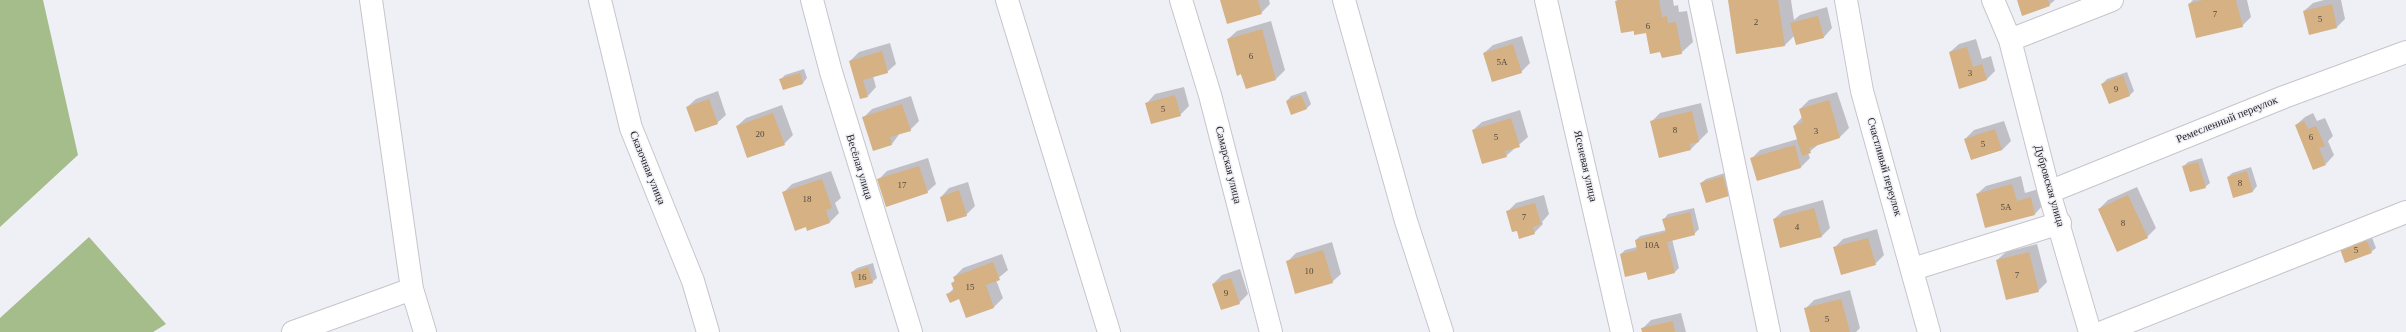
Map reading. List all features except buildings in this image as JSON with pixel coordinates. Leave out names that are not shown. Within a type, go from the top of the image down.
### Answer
[{"type":"street","points":[[371,0],[412,289],[425,332]]},
{"type":"street","name":"Сказочная улица","points":[[600,0],[631,128],[693,281],[708,332]]},
{"type":"street","name":"Весёлая улица","points":[[812,0],[831,72],[911,332]]},
{"type":"street","points":[[1007,0],[1109,332]]},
{"type":"street","name":"Самарская улица","points":[[1181,0],[1210,95],[1271,332]]},
{"type":"street","points":[[1344,0],[1406,221],[1442,332]]},
{"type":"street","name":"Ясеневая улица","points":[[1546,0],[1622,332]]},
{"type":"street","points":[[1700,0],[1770,332]]},
{"type":"street","name":"Счастливый переулок","points":[[1846,0],[1862,91],[1913,269],[1929,332]]},
{"type":"street","name":"Дубровская улица","points":[[1993,0],[2010,40],[2049,192],[2060,223],[2090,332]]},
{"type":"street","points":[[2010,40],[2112,0]]},
{"type":"street","name":"Ремесленный переулок","points":[[2049,192],[2284,97],[2406,52]]},
{"type":"street","points":[[2103,332],[2406,212]]},
{"type":"street","points":[[1913,269],[2060,223]]},
{"type":"street","points":[[293,332],[412,289]]},
{"type":"green space","points":[[0,0],[43,0],[78,155],[0,227]]},
{"type":"green space","points":[[89,237],[166,324],[153,332],[0,332],[0,318]]}]
